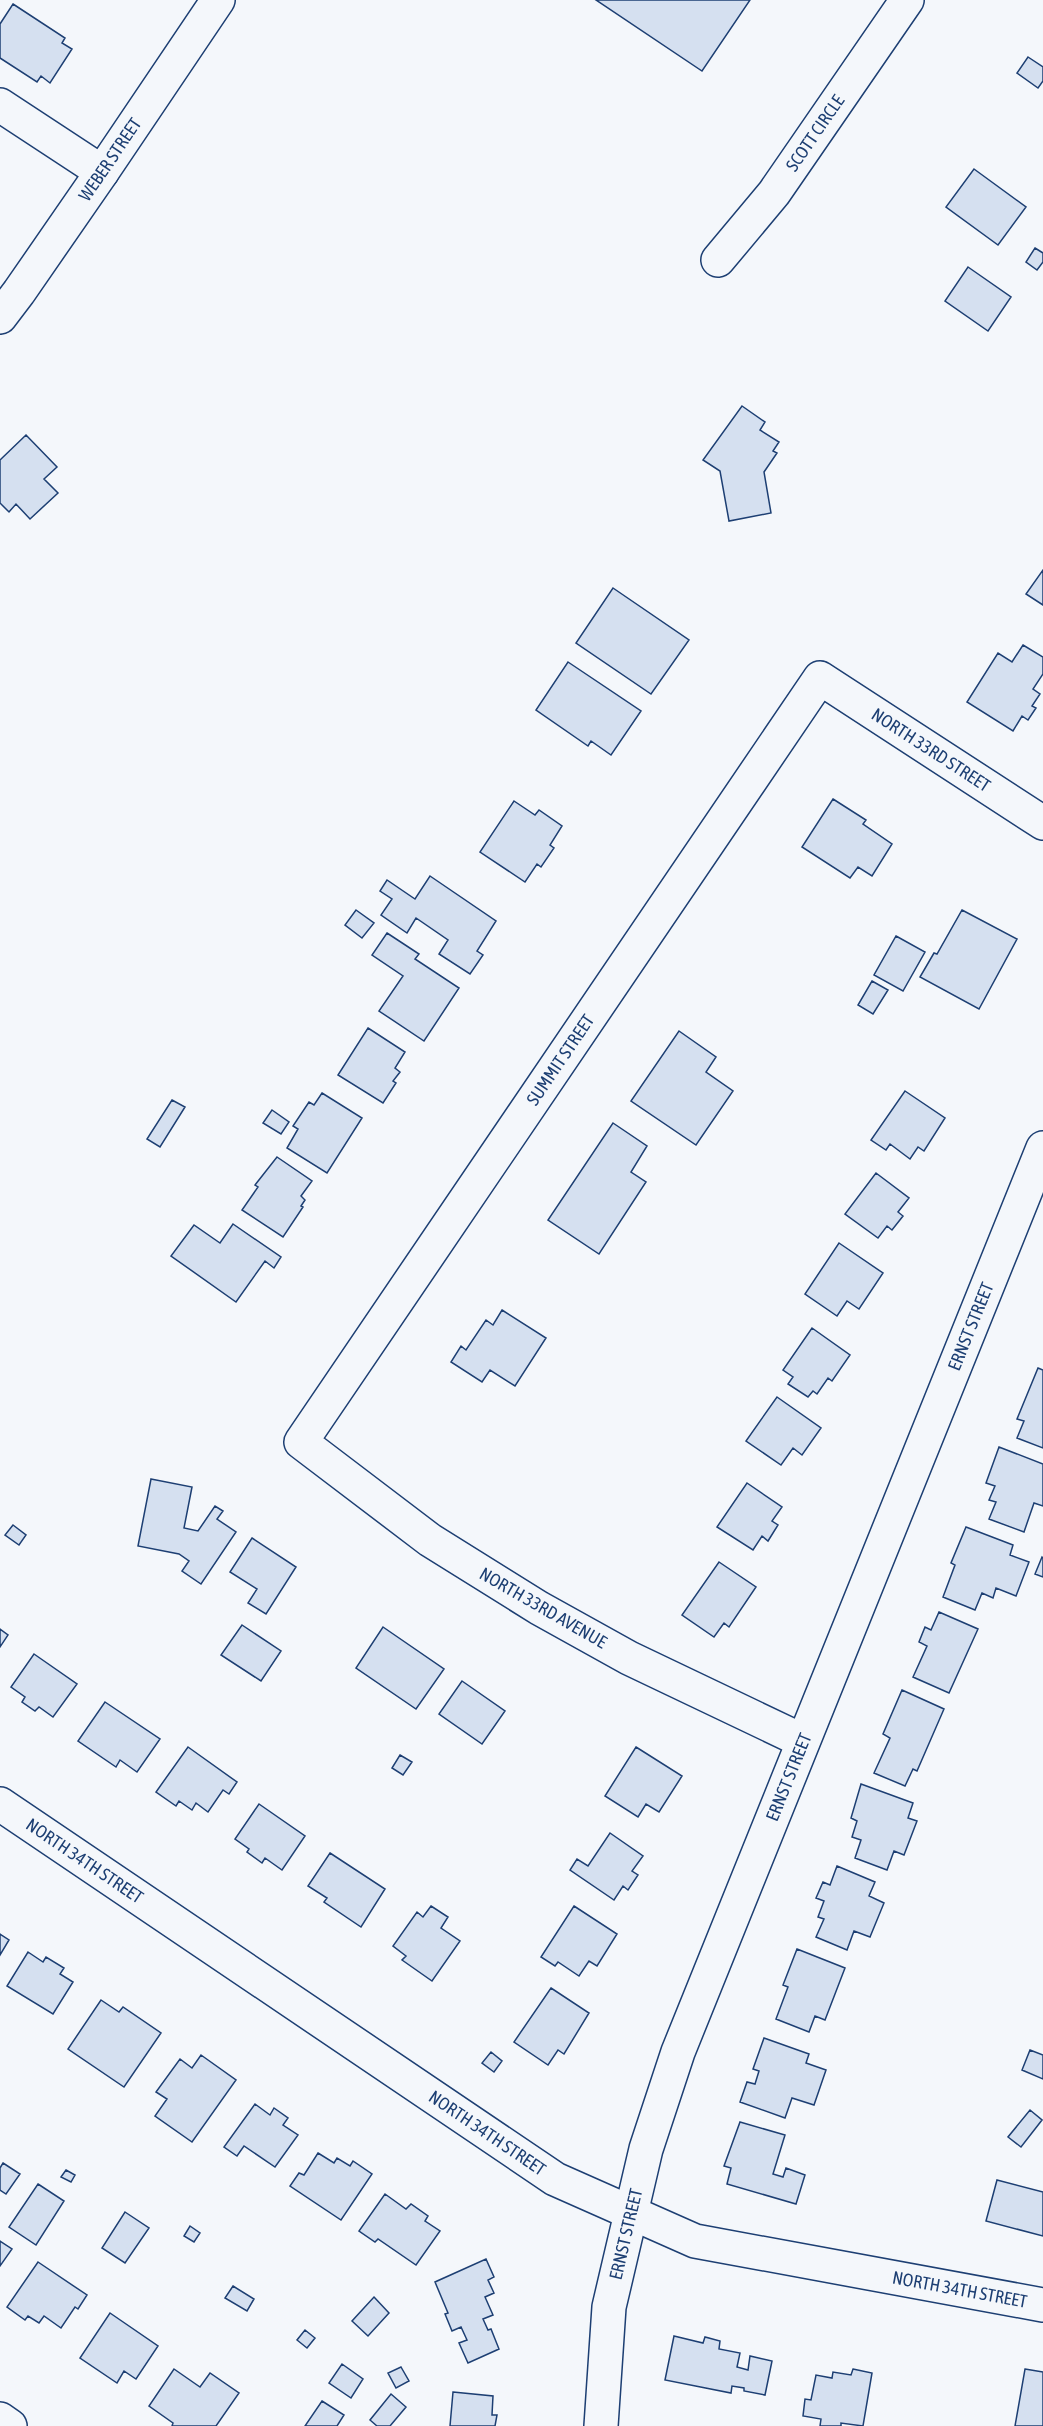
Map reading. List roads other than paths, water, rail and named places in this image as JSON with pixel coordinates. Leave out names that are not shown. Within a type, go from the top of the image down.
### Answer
[{"type":"street","name":"WEBER STREET","points":[[0,317],[102,172],[218,0]]},
{"type":"street","name":"SCOTT CIRCLE","points":[[718,260],[774,193],[907,0]]},
{"type":"street","points":[[0,105],[102,172]]},
{"type":"street","name":"NORTH 33RD STREET","points":[[820,678],[1043,823]]},
{"type":"street","name":"SUMMIT STREET","points":[[301,1442],[820,678]]},
{"type":"street","name":"ERNST STREET","points":[[601,2426],[609,2307],[646,2149],[678,2052],[1043,1148]]},
{"type":"street","name":"NORTH 33RD AVENUE","points":[[301,1442],[430,1539],[539,1608],[629,1658],[803,1741]]},
{"type":"street","name":"NORTH 34TH STREET","points":[[0,1803],[555,2180],[695,2241],[1043,2305]]},
{"type":"street","points":[[0,2419],[10,2426]]}]
